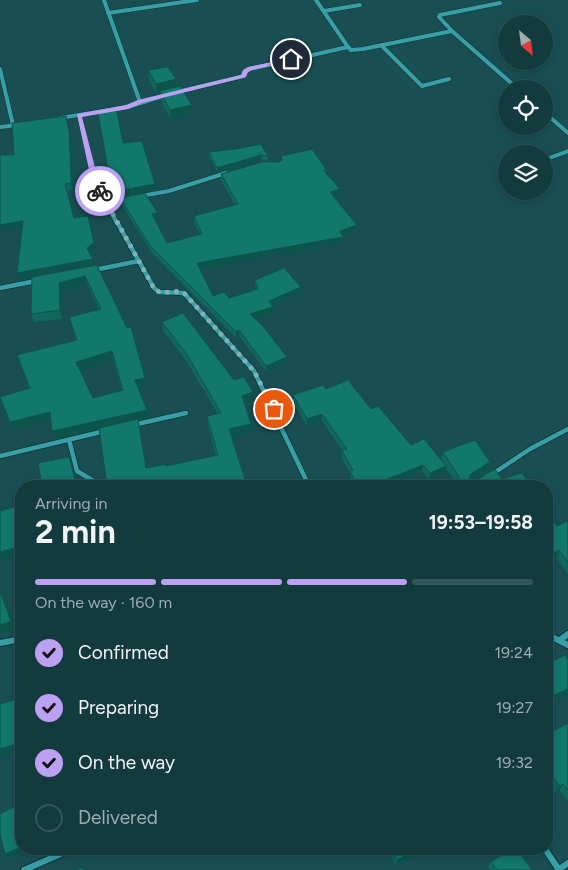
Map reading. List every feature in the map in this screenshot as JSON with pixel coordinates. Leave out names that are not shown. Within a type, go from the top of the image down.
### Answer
[{"type":"street","points":[[104,0],[140,102]]},
{"type":"street","points":[[108,14],[172,2],[197,0]]},
{"type":"street","points":[[316,0],[351,50],[452,31]]},
{"type":"street","points":[[500,3],[440,15],[439,17],[452,31],[508,80]]},
{"type":"street","points":[[324,11],[360,5]]},
{"type":"street","points":[[381,45],[422,86],[449,79]]},
{"type":"street","points":[[51,120],[128,107],[140,102],[244,76],[245,72],[250,68],[348,47]]},
{"type":"street","points":[[0,69],[13,125]]},
{"type":"street","points":[[79,115],[94,179],[157,291],[184,293],[254,371],[306,480]]},
{"type":"street","points":[[553,120],[568,133]]},
{"type":"street","points":[[0,127],[22,124]]},
{"type":"street","points":[[553,157],[568,151]]},
{"type":"street","points":[[106,203],[169,191],[230,172]]},
{"type":"street","points":[[84,272],[140,261]]},
{"type":"street","points":[[0,288],[46,279]]},
{"type":"street","points":[[127,426],[186,413]]},
{"type":"street","points":[[489,476],[530,449],[568,429]]},
{"type":"street","points":[[0,456],[108,431]]},
{"type":"street","points":[[69,440],[77,471],[92,480]]},
{"type":"street","points":[[560,640],[568,634]]},
{"type":"street","points":[[553,637],[568,645]]},
{"type":"street","points":[[0,643],[15,640]]},
{"type":"street","points":[[24,870],[58,855]]},
{"type":"street","points":[[549,855],[559,870],[568,863]]},
{"type":"building","points":[[168,67],[176,79],[156,84],[148,70]]},
{"type":"building","points":[[180,86],[192,105],[170,110],[160,91]]},
{"type":"building","points":[[117,111],[123,143],[142,141],[155,184],[112,192],[98,113]]},
{"type":"building","points":[[66,116],[69,131],[71,183],[65,184],[74,218],[88,216],[94,243],[87,248],[93,259],[17,273],[23,221],[0,225],[0,155],[14,155],[12,123]]},
{"type":"building","points":[[261,144],[268,156],[261,155],[217,168],[209,152],[236,149]]},
{"type":"building","points":[[312,149],[326,169],[323,170],[340,189],[330,192],[357,225],[340,231],[343,237],[197,263],[213,296],[224,292],[229,298],[258,289],[255,280],[284,268],[301,287],[269,301],[273,307],[250,314],[262,325],[287,357],[266,366],[239,330],[236,332],[151,247],[120,198],[145,193],[158,213],[152,214],[167,243],[202,234],[194,216],[238,204],[221,174],[262,162],[279,162],[282,160],[281,156]]},
{"type":"building","points":[[97,265],[127,328],[131,327],[145,378],[135,380],[147,410],[52,431],[50,412],[10,422],[0,397],[30,388],[17,355],[77,340],[69,317],[101,309],[85,276],[59,283],[60,310],[31,314],[32,277]],"holes":[[[112,351],[123,390],[93,398],[76,362]]]},
{"type":"building","points":[[183,313],[234,380],[244,377],[253,392],[242,396],[251,424],[229,429],[245,480],[106,480],[99,428],[138,419],[146,468],[166,464],[166,466],[218,455],[207,416],[221,413],[186,353],[162,322]]},
{"type":"building","points":[[348,380],[371,409],[378,406],[411,445],[424,439],[446,466],[430,473],[423,465],[385,480],[355,480],[350,471],[353,470],[342,451],[347,449],[322,414],[307,419],[293,395],[323,385],[326,389]]},
{"type":"building","points":[[475,440],[490,462],[471,474],[469,477],[470,480],[461,480],[443,452]]},
{"type":"building","points":[[69,457],[75,480],[41,480],[38,463]]},
{"type":"building","points":[[495,469],[502,479],[522,473],[527,480],[477,480]]},
{"type":"building","points":[[15,507],[15,548],[0,552],[0,511]]},
{"type":"building","points":[[553,520],[557,526],[568,521],[568,562],[559,550],[553,553]]},
{"type":"building","points":[[0,591],[11,621],[0,625]]},
{"type":"building","points":[[565,655],[568,660],[568,689],[553,696],[553,661]]},
{"type":"building","points":[[15,700],[15,745],[0,749],[0,704]]},
{"type":"building","points":[[568,723],[568,790],[563,784],[560,786],[553,777],[553,731]]},
{"type":"building","points":[[15,806],[15,850],[5,854],[0,834],[0,814]]},
{"type":"building","points":[[394,855],[407,855],[397,860]]},
{"type":"building","points":[[502,855],[521,855],[532,870],[497,870],[491,862]]},
{"type":"way so far","points":[[100,191],[155,290],[159,292],[179,291],[185,294],[254,371],[274,409]]},
{"type":"route","points":[[100,191],[94,179],[79,115],[128,107],[172,93],[244,76],[244,73],[250,68],[291,59]]}]
